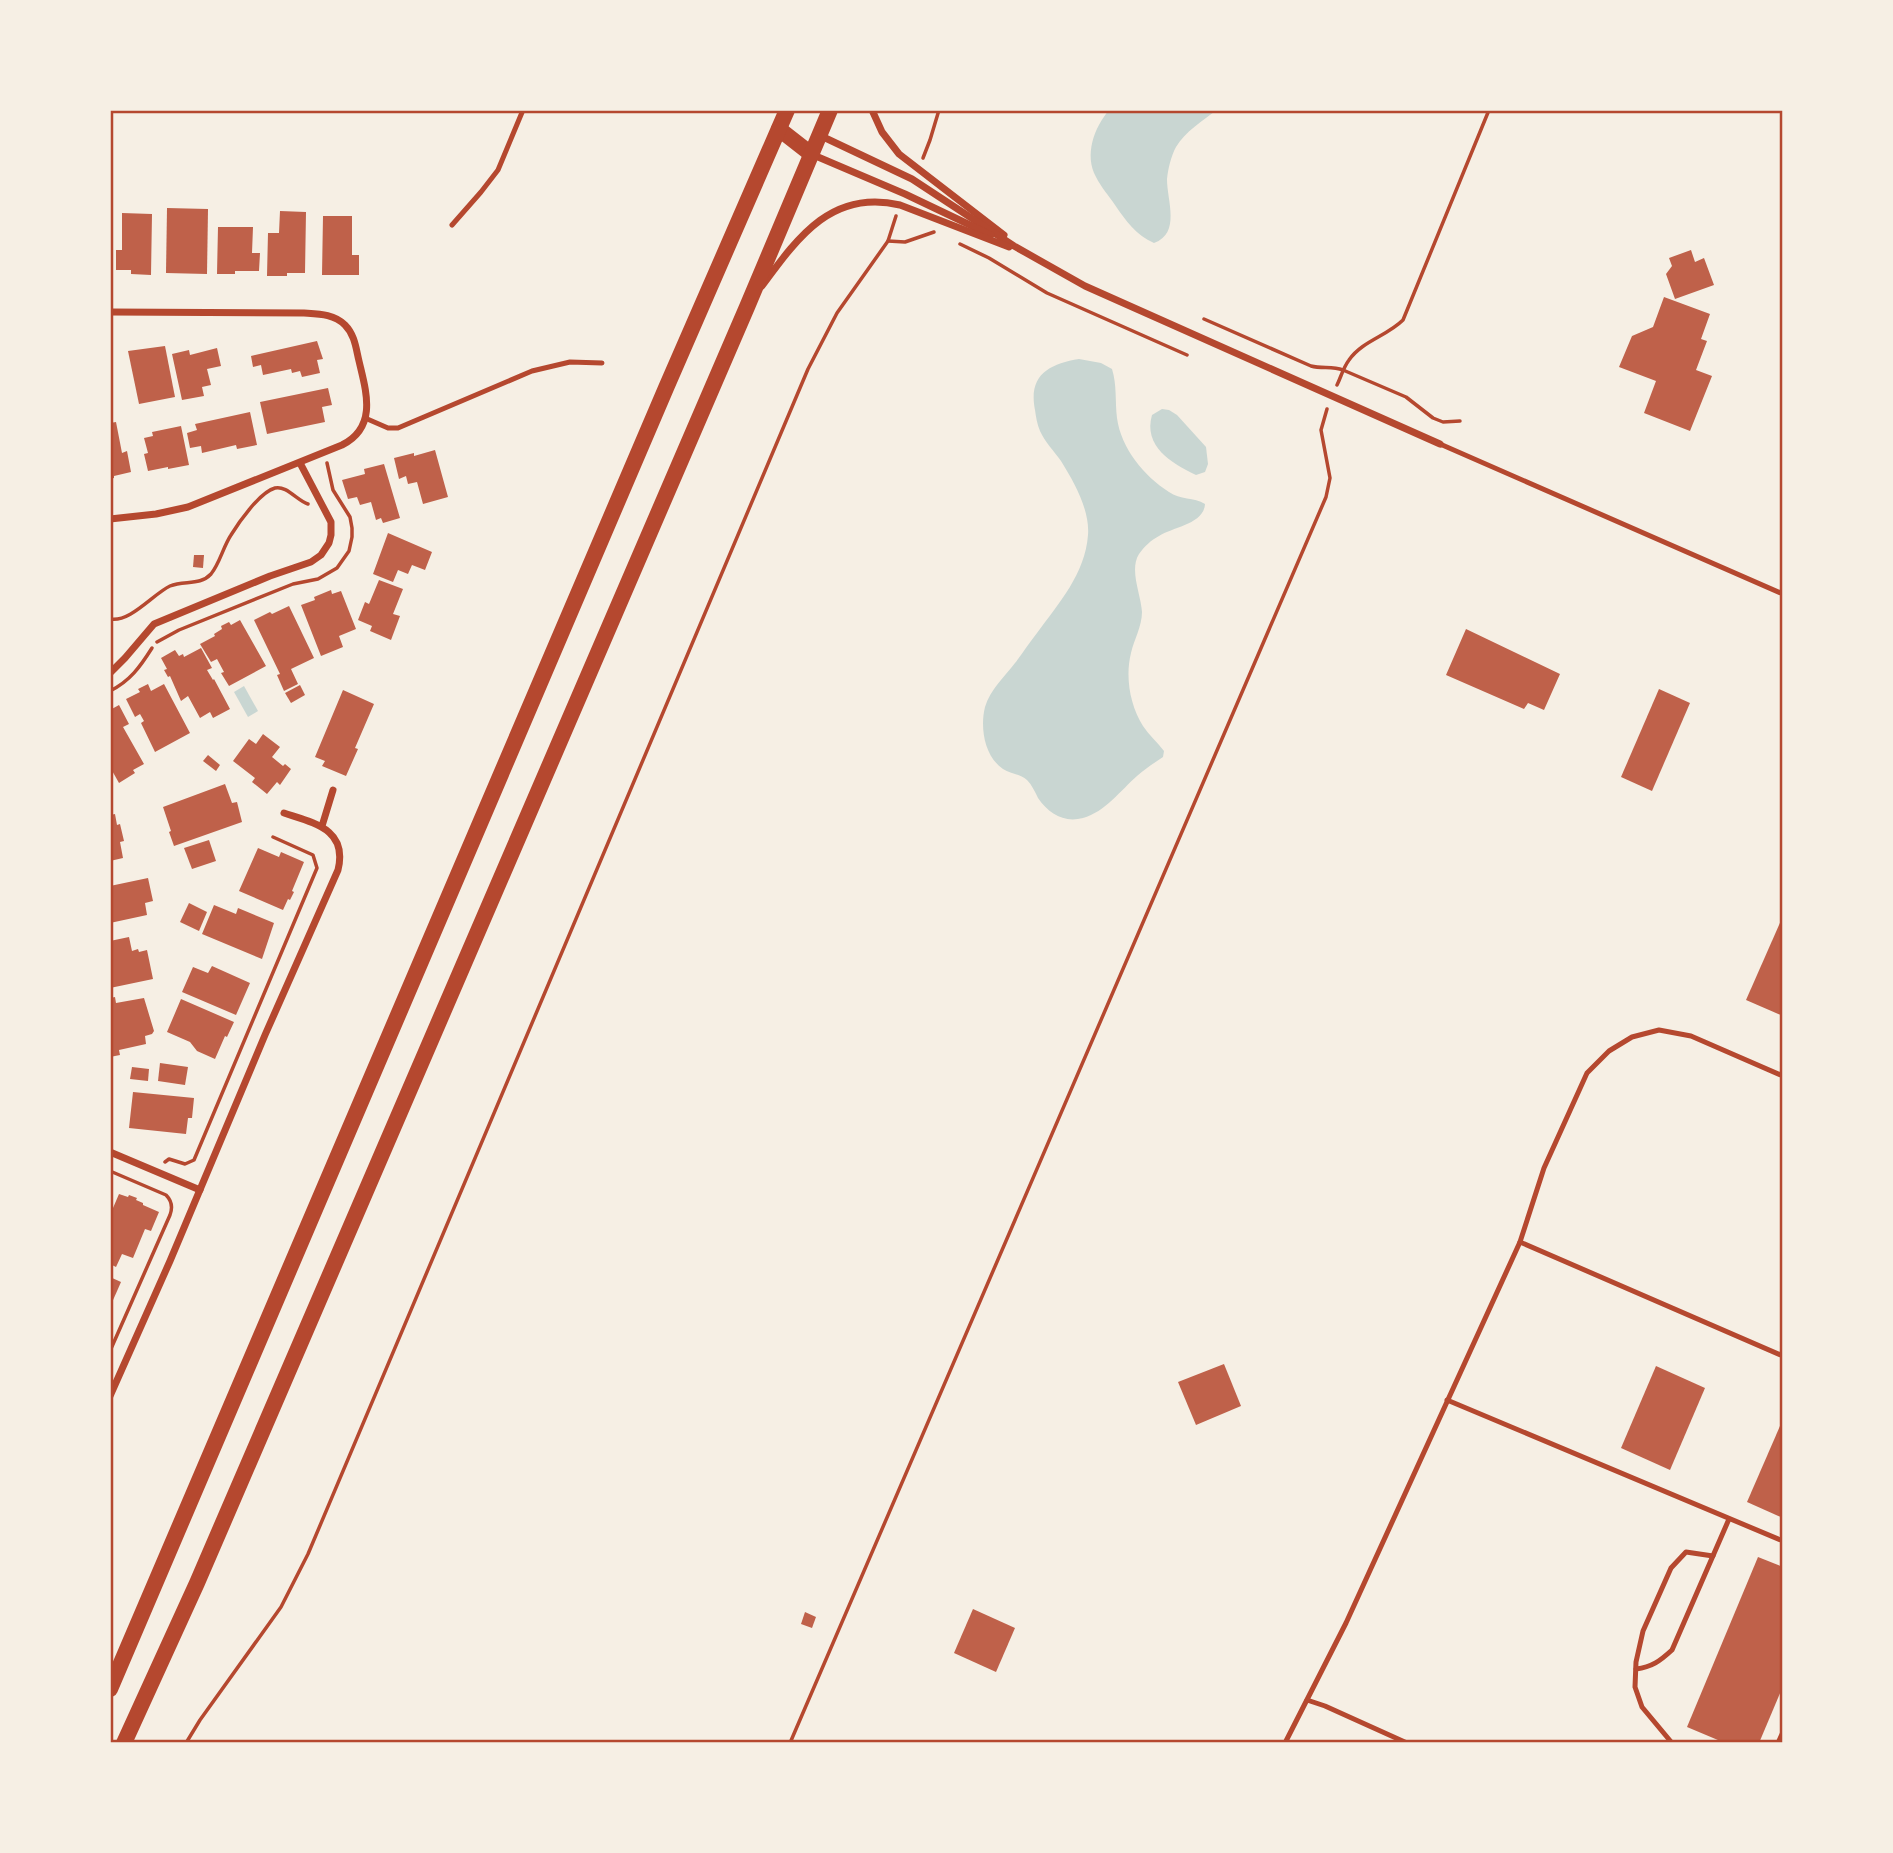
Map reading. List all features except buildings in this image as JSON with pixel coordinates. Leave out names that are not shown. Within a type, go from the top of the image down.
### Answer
[{"type":"main road","points":[[110,1689],[787,110]]},
{"type":"main road","points":[[124,1743],[197,1583],[830,110]]},
{"type":"main road","points":[[779,129],[819,135]]},
{"type":"main road","points":[[779,129],[811,154]]},
{"type":"street","points":[[872,110],[887,141],[899,154],[1030,255]]},
{"type":"street","points":[[819,135],[912,179],[1014,246]]},
{"type":"street","points":[[811,154],[905,194],[1014,246],[1123,304],[1440,444]]},
{"type":"street","points":[[747,307],[804,233],[821,219],[853,205],[882,202],[900,205],[1030,255]]},
{"type":"street","points":[[110,312],[304,313],[331,317],[343,324],[353,338],[367,399],[365,418],[351,440],[188,507],[110,519]]},
{"type":"street","points":[[110,673],[154,624],[311,562],[321,555],[329,543],[332,528],[330,518],[300,463]]},
{"type":"street","points":[[322,826],[333,790]]},
{"type":"street","points":[[110,1396],[338,870],[338,846],[330,832],[322,826],[284,813]]},
{"type":"street","points":[[110,1152],[200,1190]]},
{"type":"lane","points":[[453,225],[498,170],[523,110]]},
{"type":"lane","points":[[365,418],[388,428],[398,428],[532,371],[570,362],[602,363]]},
{"type":"lane","points":[[1440,444],[1783,594]]},
{"type":"lane","points":[[1285,1743],[1346,1623],[1520,1242],[1544,1168],[1587,1073],[1609,1051],[1632,1037],[1659,1030],[1690,1036],[1783,1076]]},
{"type":"lane","points":[[1520,1242],[1783,1356]]},
{"type":"lane","points":[[1447,1400],[1783,1541]]},
{"type":"lane","points":[[1636,1669],[1648,1668],[1672,1650],[1729,1519]]},
{"type":"lane","points":[[1672,1743],[1642,1707],[1635,1687],[1643,1631],[1671,1568],[1686,1552],[1713,1556]]},
{"type":"lane","points":[[1307,1700],[1407,1743]]},
{"type":"lane","points":[[1778,1743],[1783,1732]]},
{"type":"path","points":[[917,168],[930,140],[939,110]]},
{"type":"path","points":[[1403,320],[1489,110]]},
{"type":"path","points":[[186,1743],[281,1607],[309,1554],[808,369],[838,313],[888,241],[900,205]]},
{"type":"path","points":[[888,241],[905,242],[936,232]]},
{"type":"path","points":[[957,242],[1047,293],[1187,355]]},
{"type":"path","points":[[1203,319],[1311,366],[1334,367],[1406,397],[1433,418],[1443,422],[1460,421]]},
{"type":"path","points":[[110,619],[119,619],[141,607],[169,586],[207,578],[241,521],[261,498],[273,489],[281,488],[307,504],[318,498]]},
{"type":"path","points":[[790,1743],[1326,497]]},
{"type":"path","points":[[158,1191],[167,1160],[185,1164],[194,1160],[317,868],[313,855],[273,837]]},
{"type":"path","points":[[110,1171],[166,1195],[171,1202],[170,1215],[110,1351]]},
{"type":"shaded area","points":[[1109,110],[1217,110],[1189,131],[1174,151],[1167,179],[1170,224],[1162,238],[1154,243],[1127,222],[1092,169],[1092,142]]},
{"type":"shaded area","points":[[1079,359],[1101,363],[1112,369],[1119,429],[1135,460],[1151,478],[1173,495],[1205,504],[1203,511],[1194,521],[1153,540],[1136,560],[1135,575],[1142,612],[1129,662],[1130,691],[1139,718],[1164,751],[1163,757],[1140,773],[1098,811],[1083,818],[1070,819],[1052,813],[1042,804],[1027,780],[1006,771],[991,757],[985,741],[983,723],[990,695],[1062,599],[1082,563],[1086,549],[1088,526],[1084,506],[1066,469],[1040,431],[1034,398],[1035,388],[1043,373],[1058,364]]},
{"type":"shaded area","points":[[1162,409],[1177,415],[1206,447],[1208,464],[1205,472],[1196,475],[1187,470],[1169,459],[1155,444],[1150,426],[1152,415]]},
{"type":"shaded area","points":[[244,686],[258,711],[248,717],[234,692]]}]
